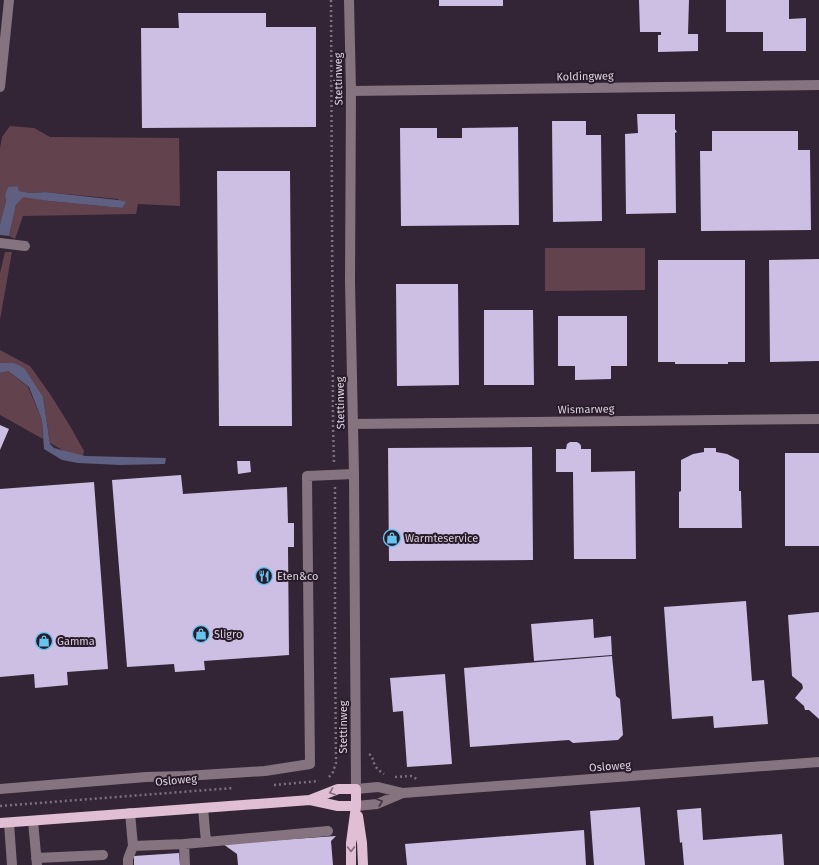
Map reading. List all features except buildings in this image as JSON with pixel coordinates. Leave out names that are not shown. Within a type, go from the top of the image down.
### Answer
[{"type":"main road","name":"Osloweg","points":[[310,800],[338,789],[356,789]]},
{"type":"main road","name":"Stettinweg","points":[[351,865],[351,843],[356,806],[356,789]]},
{"type":"main road","name":"Osloweg","points":[[5,823],[310,800],[338,806],[356,806]]},
{"type":"main road","name":"Stettinweg","points":[[356,806],[362,843],[363,865]]},
{"type":"street","points":[[0,87],[9,0]]},
{"type":"street","name":"Stettinweg","points":[[349,0],[350,282],[354,474],[356,789]]},
{"type":"street","name":"Koldingweg","points":[[350,91],[819,85]]},
{"type":"street","points":[[0,243],[25,246]]},
{"type":"street","name":"Wismarweg","points":[[353,424],[819,419]]},
{"type":"street","points":[[0,789],[146,777],[185,776],[265,770],[310,764],[307,476],[354,474]]},
{"type":"street","name":"Osloweg","points":[[356,789],[378,787],[403,793],[819,762]]},
{"type":"street","name":"Osloweg","points":[[356,806],[377,804],[403,793]]},
{"type":"street","points":[[203,808],[206,842]]},
{"type":"street","points":[[128,865],[128,859],[133,846],[130,813]]},
{"type":"street","points":[[33,821],[36,862],[103,855]]},
{"type":"street","points":[[5,823],[12,865]]},
{"type":"street","points":[[133,846],[184,844],[328,831]]},
{"type":"street","points":[[184,844],[185,865]]},
{"type":"path","name":"Stettinweg","points":[[330,0],[333,426],[335,474],[336,754]]},
{"type":"path","points":[[328,778],[335,768],[336,754],[371,755],[377,768],[388,776]]},
{"type":"path","points":[[393,777],[413,776],[436,791]]},
{"type":"path","points":[[270,785],[322,781]]},
{"type":"path","name":"Osloweg","points":[[0,806],[240,787]]},
{"type":"shaded area","points":[[10,126],[34,128],[50,137],[179,138],[180,206],[138,204],[136,214],[23,216],[15,239],[9,236],[16,205],[23,196],[49,201],[122,208],[118,199],[45,192],[31,193],[19,191],[16,186],[8,188],[5,195],[6,201],[0,224],[0,149],[2,137]]},
{"type":"shaded area","points":[[545,248],[645,248],[645,290],[545,291]]},
{"type":"shaded area","points":[[5,252],[12,252],[0,320],[0,273]]},
{"type":"shaded area","points":[[0,350],[30,366],[70,426],[84,451],[83,456],[64,451],[50,443],[43,397],[14,363],[0,363]]},
{"type":"shaded area","points":[[8,371],[28,387],[42,420],[43,439],[0,415],[0,373]]},
{"type":"water","points":[[17,186],[19,191],[31,193],[45,192],[126,202],[122,208],[23,197],[16,205],[9,236],[0,235],[0,224],[6,201],[5,195],[8,187]]},
{"type":"water","points":[[0,363],[14,363],[24,368],[43,397],[50,444],[54,448],[85,456],[166,458],[165,464],[120,465],[78,463],[62,460],[44,449],[42,420],[29,387],[8,371],[0,373]]},
{"type":"place","name":"Warmteservice","points":[[392,538]]},
{"type":"place","name":"Eten&co","points":[[264,576]]},
{"type":"place","name":"Sligro","points":[[201,634]]},
{"type":"place","name":"Gamma","points":[[44,641]]}]
